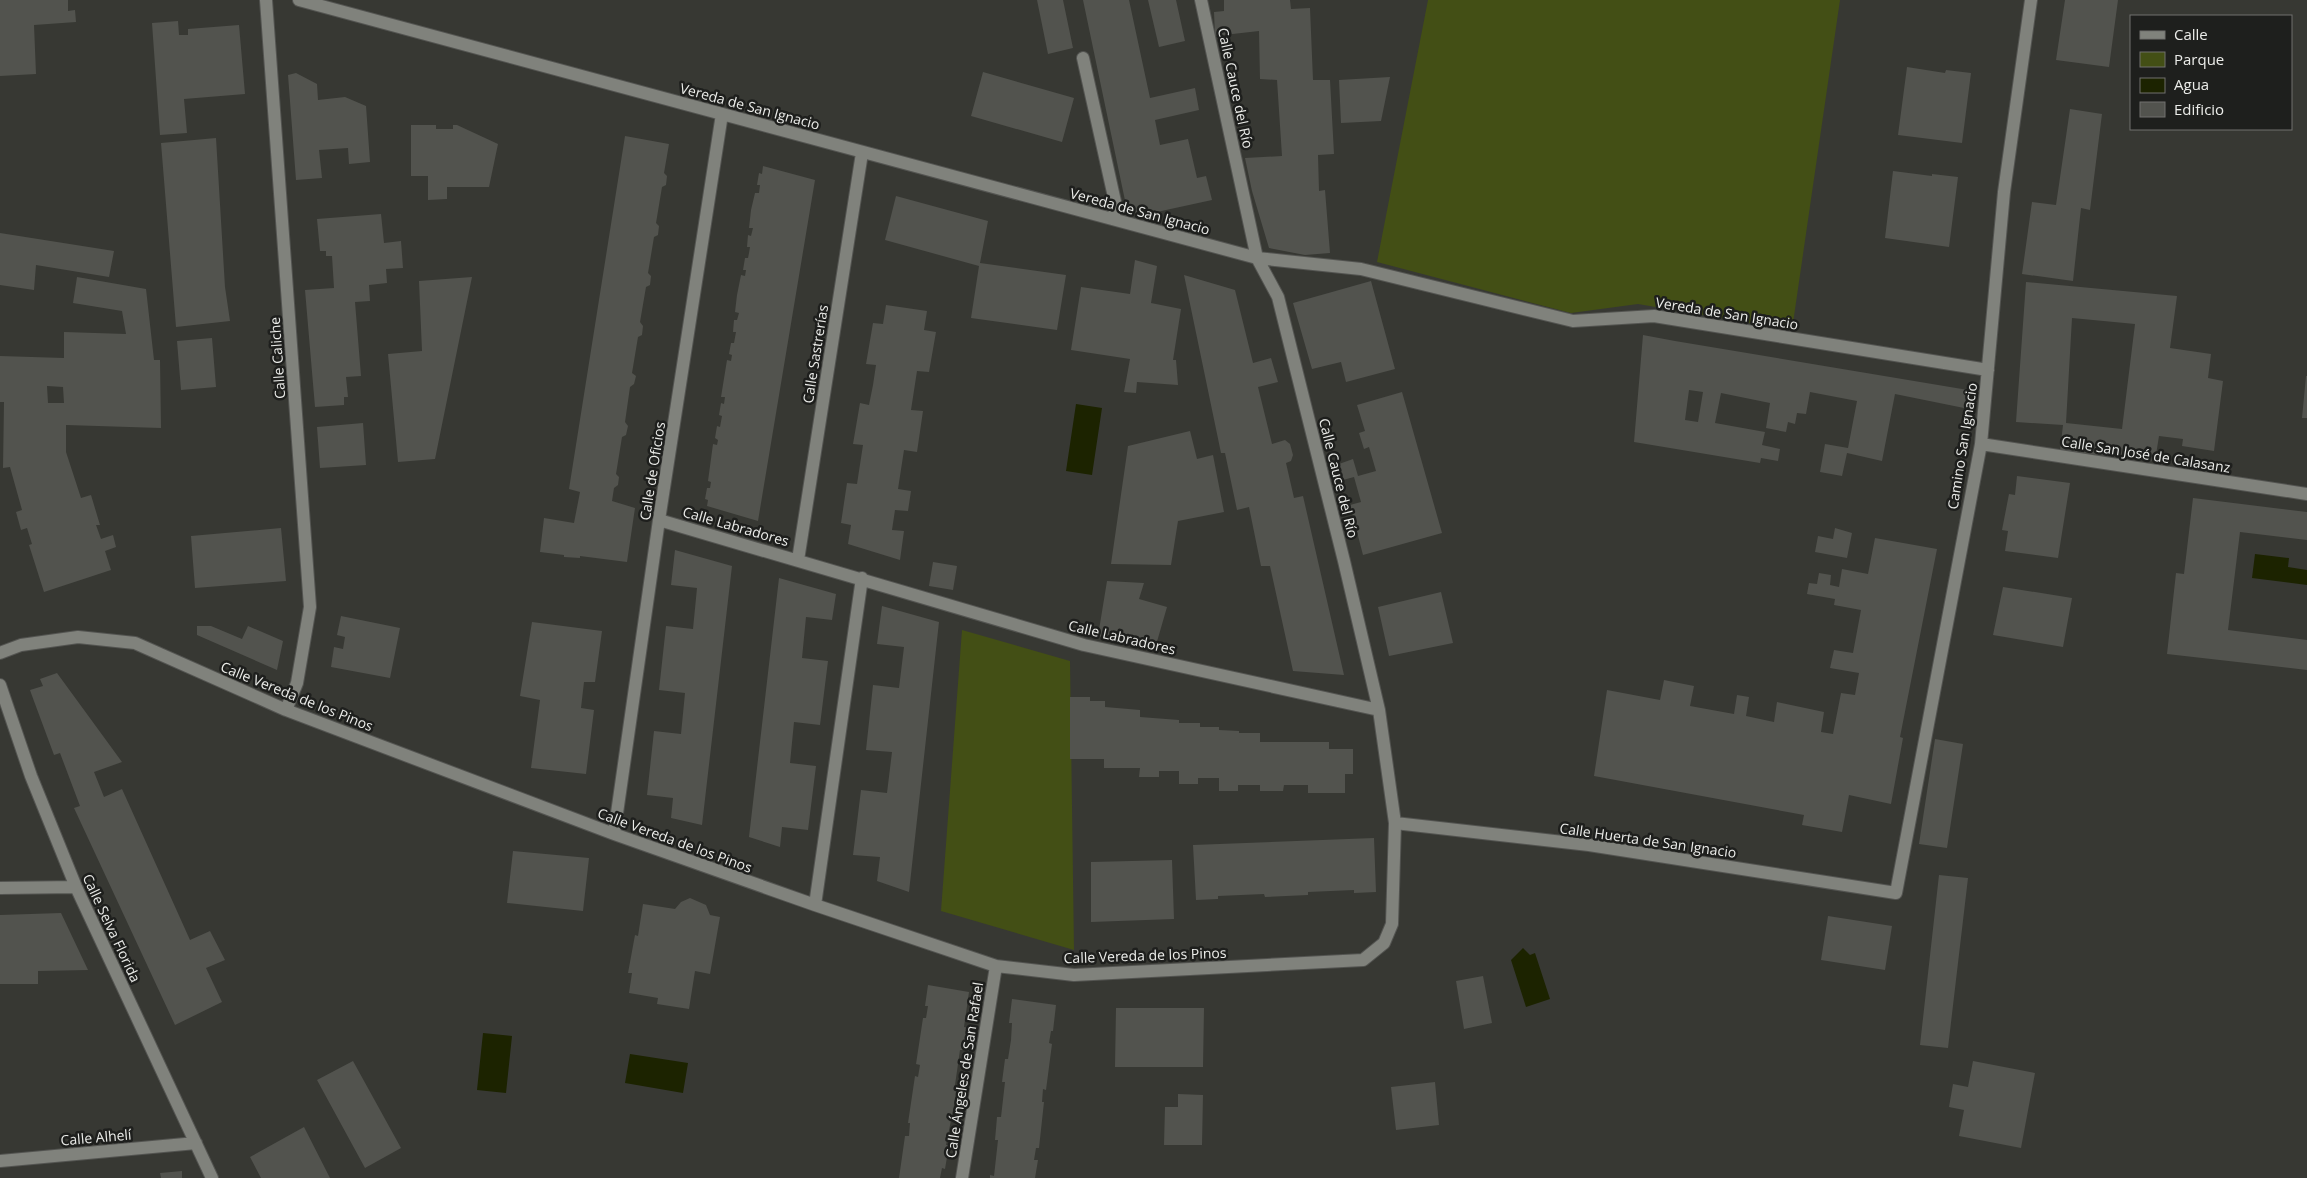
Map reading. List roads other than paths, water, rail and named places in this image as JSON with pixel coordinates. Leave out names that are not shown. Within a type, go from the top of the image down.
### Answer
[{"type":"street","name":"Calle Caliche","points":[[266,0],[310,607],[297,683],[286,710]]},
{"type":"street","name":"Vereda de San Ignacio","points":[[299,0],[1257,258],[1361,269],[1573,321],[1654,316],[1988,370]]},
{"type":"street","name":"Calle Cauce del Río","points":[[1202,0],[1257,258],[1278,297],[1379,710],[1395,823],[1392,924],[1384,943],[1363,960]]},
{"type":"street","name":"Camino San Ignacio","points":[[1896,893],[1981,444],[2004,192],[2031,0]]},
{"type":"street","points":[[1083,58],[1116,206],[1113,219]]},
{"type":"street","name":"Calle de Oficios","points":[[614,834],[659,520],[722,114]]},
{"type":"street","name":"Calle Sastrerías","points":[[798,560],[862,153]]},
{"type":"street","name":"Calle San José de Calasanz","points":[[1981,444],[2307,494]]},
{"type":"street","name":"Calle Labradores","points":[[659,520],[1084,644],[1379,710]]},
{"type":"street","points":[[815,905],[862,578]]},
{"type":"street","name":"Calle Vereda de los Pinos","points":[[0,653],[21,644],[78,637],[135,643],[286,710],[614,834],[996,966],[1074,975],[1363,960]]},
{"type":"street","name":"Calle Selva Florida","points":[[0,685],[31,776],[76,886],[212,1178]]},
{"type":"street","name":"Calle Huerta de San Ignacio","points":[[1395,823],[1589,845],[1896,893]]},
{"type":"street","points":[[0,888],[76,886]]},
{"type":"street","name":"Calle Ángeles de San Rafael","points":[[962,1178],[996,966]]},
{"type":"street","name":"Calle Alhelí","points":[[0,1161],[196,1144]]},
{"type":"water","points":[[1076,404],[1102,408],[1092,475],[1066,471]]},
{"type":"water","points":[[2255,554],[2289,558],[2288,567],[2307,570],[2307,585],[2252,578]]},
{"type":"water","points":[[1523,948],[1530,955],[1535,953],[1550,999],[1526,1007],[1511,960]]},
{"type":"water","points":[[483,1033],[512,1036],[506,1093],[477,1090]]},
{"type":"water","points":[[630,1054],[688,1063],[683,1093],[625,1083]]}]
